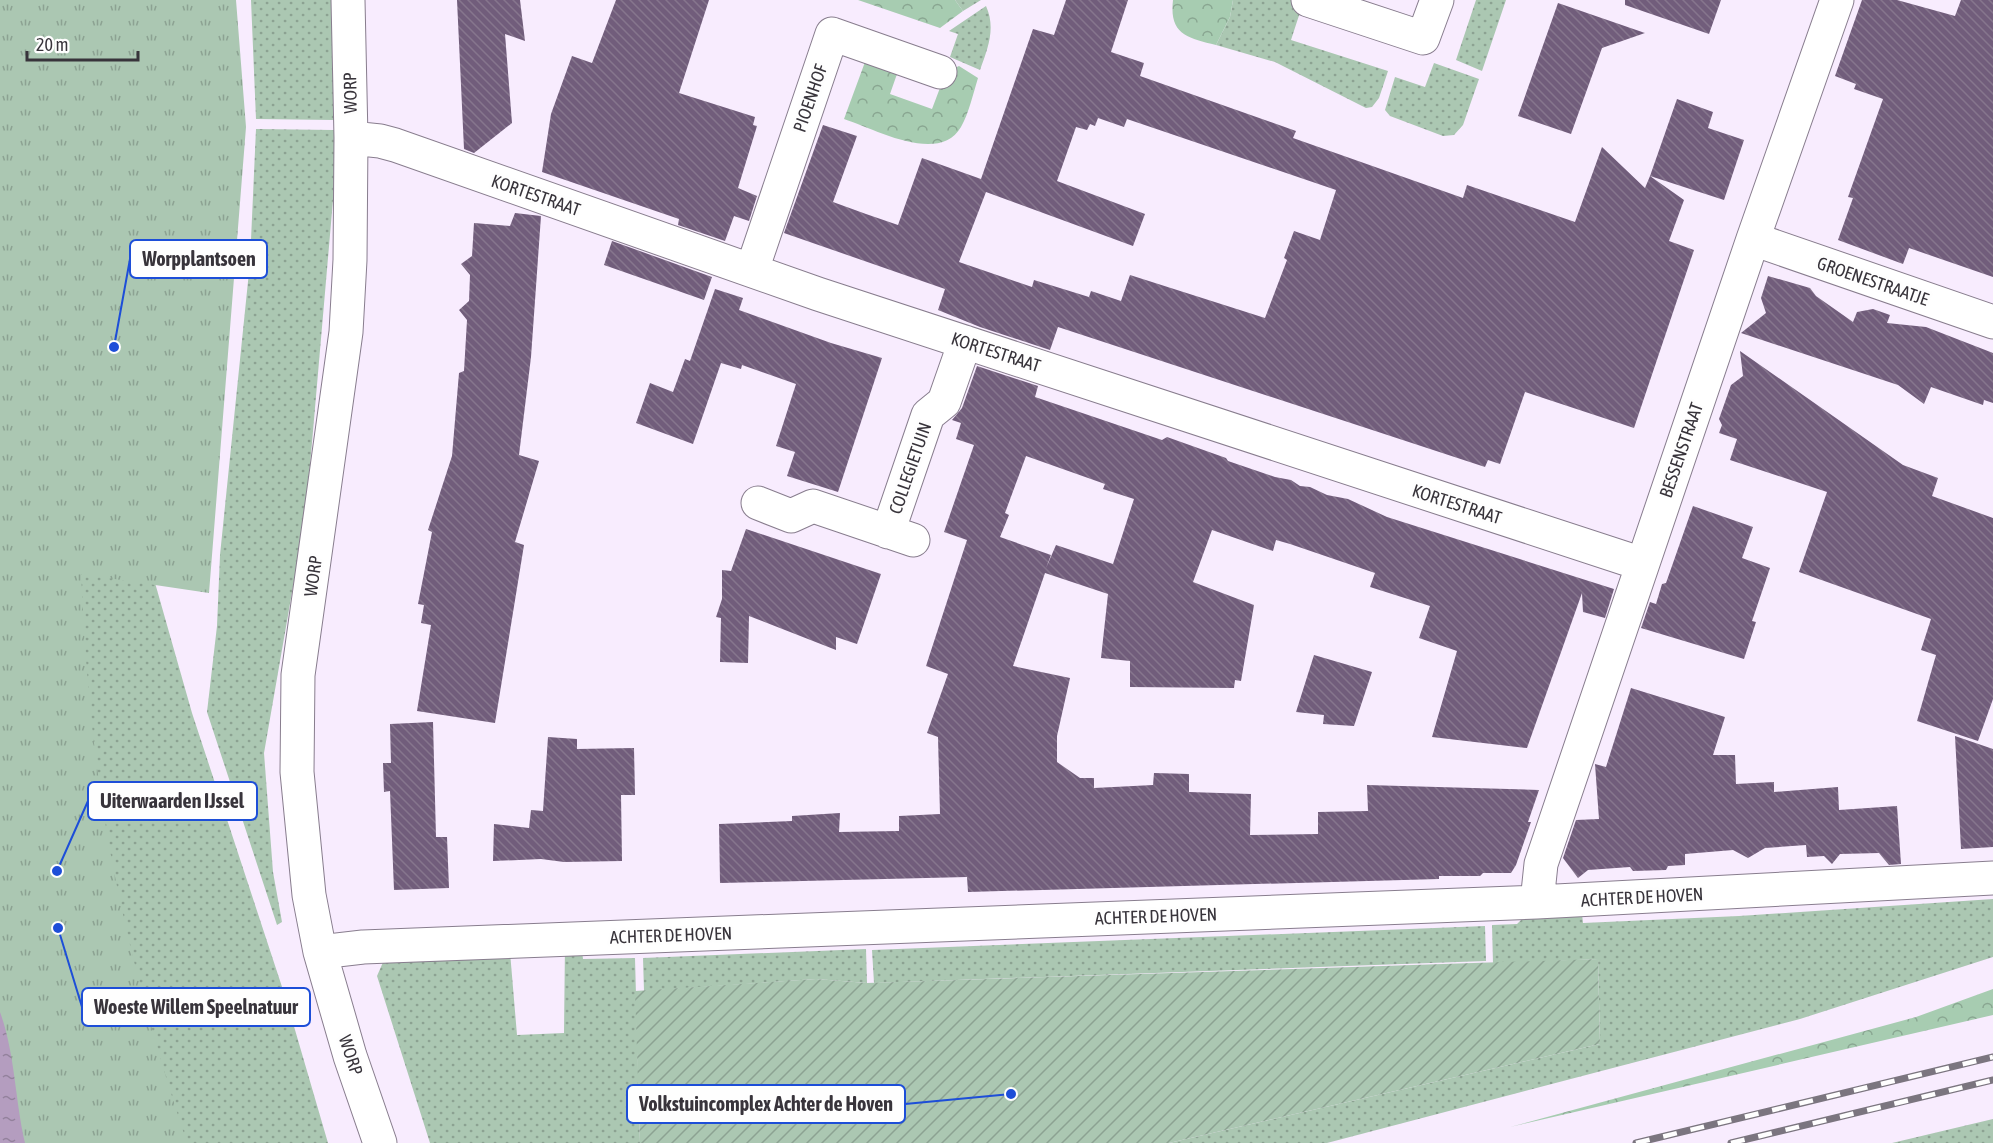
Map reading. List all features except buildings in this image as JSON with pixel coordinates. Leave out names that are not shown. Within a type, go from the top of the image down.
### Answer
[{"type":"street","name":"WORP","points":[[348,0],[351,138],[350,260],[346,332],[298,675],[296,709],[301,835],[320,952],[350,1056],[380,1143]]},
{"type":"street","points":[[1308,0],[1423,39],[1437,0]]},
{"type":"street","name":"BESSENSTRAAT","points":[[1537,902],[1541,864],[1753,239],[1837,0]]},
{"type":"street","name":"PIOENHOF","points":[[752,270],[832,34],[940,72]]},
{"type":"street","name":"KORTESTRAAT","points":[[351,138],[395,145],[965,342],[1642,564]]},
{"type":"street","name":"GROENESTRAATJE","points":[[1753,239],[1993,322]]},
{"type":"street","name":"COLLEGIETUIN","points":[[758,503],[790,516],[813,506],[901,536],[928,415],[944,402],[965,342]]},
{"type":"street","name":"ACHTER DE HOVEN","points":[[320,952],[363,947],[1537,902],[1993,878]]},
{"type":"green space","points":[[0,0],[236,0],[246,127],[209,593],[81,574],[91,713],[111,857],[144,1002],[187,1143],[0,1143]]},
{"type":"green space","points":[[251,0],[332,0],[336,52],[334,120],[256,119]]},
{"type":"green space","points":[[858,0],[955,0],[963,11],[940,28]]},
{"type":"green space","points":[[955,0],[981,0],[963,11]]},
{"type":"green space","points":[[1173,0],[1233,0],[1230,17],[1216,45],[1196,40],[1182,33],[1174,20]]},
{"type":"green space","points":[[1233,0],[1304,0],[1291,40],[1388,71],[1379,98],[1372,107],[1366,108],[1275,62],[1216,45],[1230,17]]},
{"type":"green space","points":[[1476,0],[1506,0],[1482,71],[1456,60]]},
{"type":"green space","points":[[986,6],[991,30],[980,70],[950,57],[958,34],[949,31]]},
{"type":"green space","points":[[865,62],[897,74],[890,94],[932,109],[946,72],[959,66],[978,78],[969,110],[961,127],[951,138],[938,143],[922,144],[889,136],[844,119]]},
{"type":"green space","points":[[1434,63],[1479,79],[1463,125],[1454,135],[1443,136],[1390,116],[1385,110],[1395,77],[1425,87]]},
{"type":"green space","points":[[256,129],[334,130],[335,177],[306,512],[264,753],[273,872],[282,922],[277,925],[207,712],[217,626],[220,555],[250,262]]},
{"type":"green space","points":[[0,443],[138,523],[192,713],[286,999],[328,1143],[25,1143],[0,1012]]},
{"type":"green space","points":[[1993,899],[1993,957],[1800,1019],[1327,1143],[1169,1143],[1600,1044],[1598,959],[1493,964],[1492,925],[1517,924],[1526,915],[1582,914],[1583,923],[1739,916]]},
{"type":"green space","points":[[1485,926],[1486,961],[874,983],[872,950]]},
{"type":"green space","points":[[581,943],[583,959],[635,958],[640,1143],[430,1143],[377,976],[384,960],[510,952],[517,1035],[564,1033],[565,944]]},
{"type":"green space","points":[[866,949],[867,983],[816,979],[644,991],[643,958]]},
{"type":"green space","points":[[1598,959],[1600,1044],[1169,1143],[640,1143],[635,991],[816,979],[867,983]]},
{"type":"green space","points":[[1993,989],[1993,1015],[1510,1127],[1916,1017]]},
{"type":"green space","points":[[1993,1119],[1993,1143],[1892,1143]]},
{"type":"water","points":[[0,1012],[9,1044],[25,1143],[0,1143]]},
{"type":"railway","points":[[1636,1143],[1993,1057]]},
{"type":"railway","points":[[1731,1143],[1993,1080]]},
{"type":"place","name":"Worpplantsoen","points":[[114,347]]},
{"type":"place","name":"Uiterwaarden IJssel","points":[[57,871]]},
{"type":"place","name":"Woeste Willem Speelnatuur","points":[[58,928]]},
{"type":"place","name":"Volkstuincomplex Achter de Hoven","points":[[1011,1094]]}]
